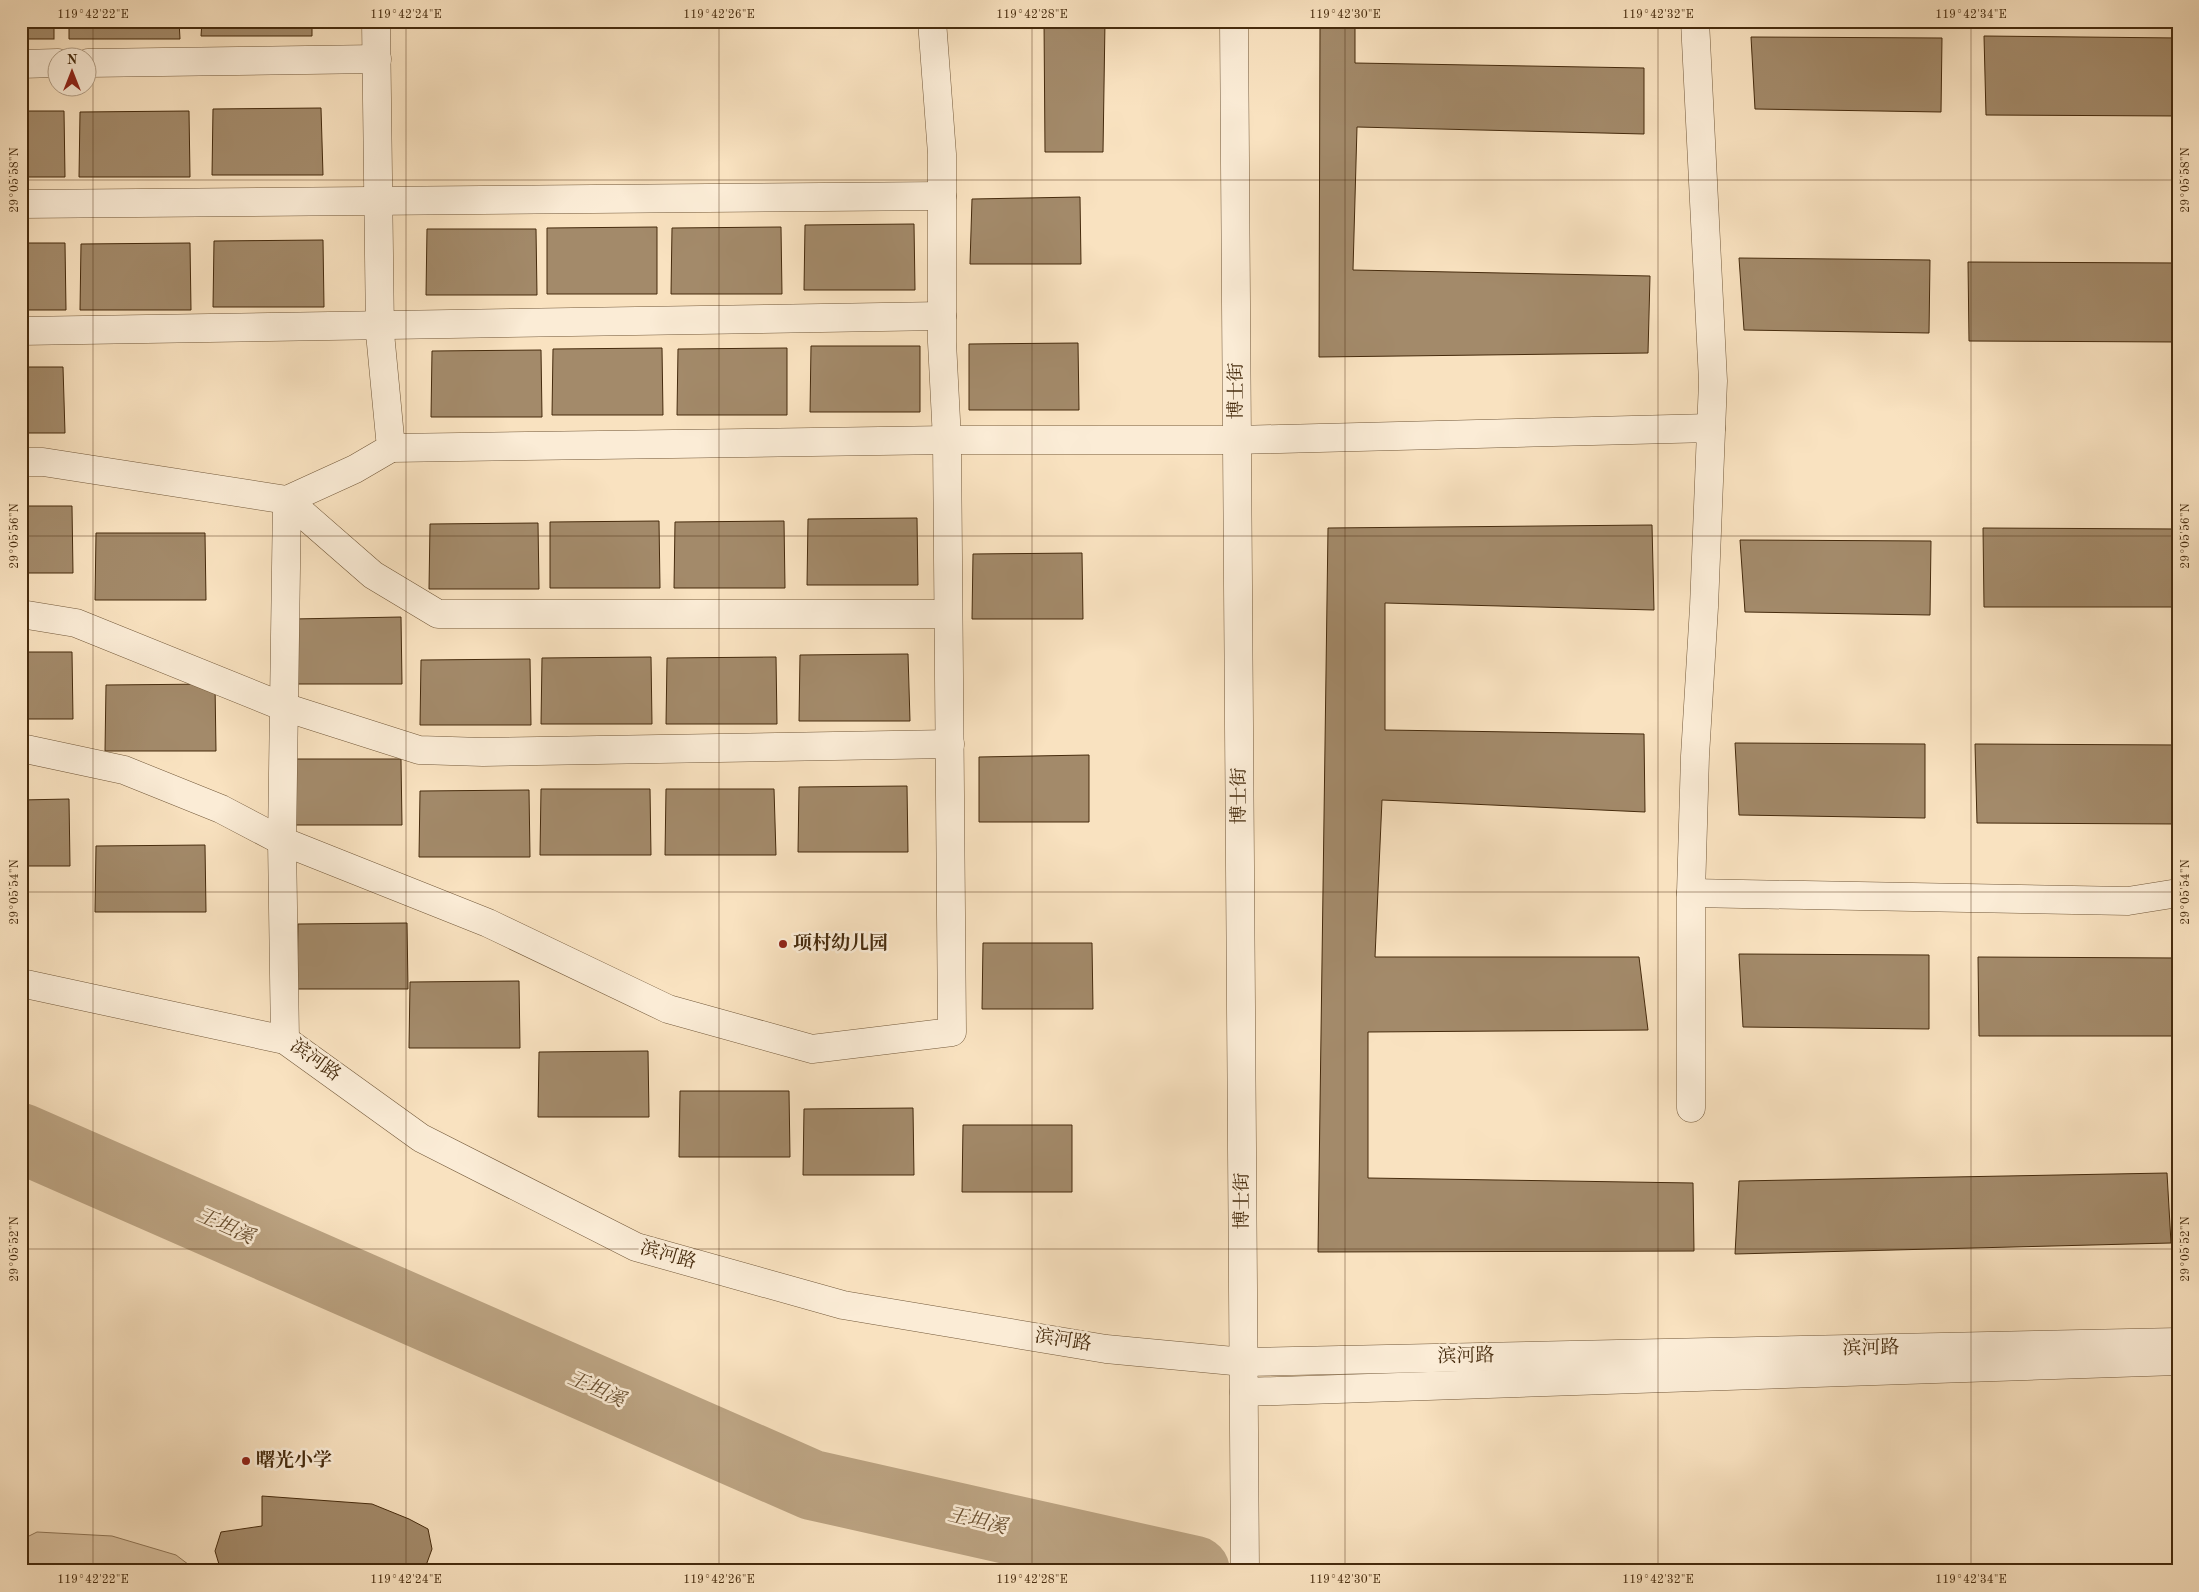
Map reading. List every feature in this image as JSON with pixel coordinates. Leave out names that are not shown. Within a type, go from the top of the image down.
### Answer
[{"type":"street","points":[[376,21],[380,325],[391,448]]},
{"type":"street","points":[[21,748],[124,770],[221,809],[282,841],[488,923],[668,1009],[812,1049],[952,1032],[947,440],[942,316],[942,154],[932,21]]},
{"type":"street","name":"博士街","points":[[1234,21],[1245,1571]]},
{"type":"street","points":[[1692,1108],[1692,893],[1695,756],[1704,607],[1713,381],[1695,21]]},
{"type":"street","points":[[98,63],[377,59]]},
{"type":"street","points":[[21,64],[48,64]]},
{"type":"street","points":[[21,204],[942,196]]},
{"type":"street","points":[[21,331],[942,316]]},
{"type":"street","points":[[286,500],[355,469],[391,448],[947,440],[1238,440],[1711,428]]},
{"type":"street","points":[[21,462],[43,462],[286,500],[373,574],[438,614],[948,614]]},
{"type":"street","points":[[285,1040],[282,841],[286,500]]},
{"type":"street","points":[[21,614],[76,623],[284,707],[420,750],[483,752],[950,744]]},
{"type":"street","points":[[1692,893],[2128,901],[2178,893]]},
{"type":"street","name":"滨河路","points":[[21,983],[285,1040],[421,1138],[636,1247],[843,1305],[1106,1349],[1244,1362],[2178,1342]]},
{"type":"street","points":[[1244,1402],[2178,1361]]},
{"type":"shaded area","points":[[37,1532],[112,1536],[176,1555],[197,1571],[21,1571],[21,1540]]},
{"type":"building","points":[[21,21],[54,21],[54,39],[21,39]]},
{"type":"building","points":[[69,21],[179,21],[180,39],[69,39]]},
{"type":"building","points":[[202,21],[312,21],[312,36],[201,36]]},
{"type":"building","points":[[1044,21],[1105,21],[1103,152],[1045,152]]},
{"type":"building","points":[[1320,21],[1355,21],[1355,63],[1644,68],[1644,134],[1357,127],[1353,270],[1650,276],[1648,353],[1319,357]]},
{"type":"building","points":[[1984,36],[2178,38],[2178,116],[1986,115]]},
{"type":"building","points":[[1751,37],[1942,38],[1941,112],[1755,109]]},
{"type":"building","points":[[321,108],[323,175],[212,175],[213,109]]},
{"type":"building","points":[[21,111],[64,111],[65,177],[21,177]]},
{"type":"building","points":[[189,111],[190,177],[79,177],[80,112]]},
{"type":"building","points":[[1080,197],[1081,264],[970,264],[972,199]]},
{"type":"building","points":[[914,224],[915,290],[804,290],[805,225]]},
{"type":"building","points":[[657,227],[657,294],[547,294],[547,228]]},
{"type":"building","points":[[781,227],[782,294],[671,294],[672,228]]},
{"type":"building","points":[[427,229],[536,229],[537,295],[426,295]]},
{"type":"building","points":[[323,240],[324,307],[213,307],[214,241]]},
{"type":"building","points":[[21,243],[65,243],[66,310],[21,310]]},
{"type":"building","points":[[190,243],[191,310],[80,310],[81,244]]},
{"type":"building","points":[[1739,258],[1930,260],[1929,333],[1744,330]]},
{"type":"building","points":[[1968,262],[2178,263],[2178,342],[1969,341]]},
{"type":"building","points":[[1078,343],[1079,410],[969,410],[969,344]]},
{"type":"building","points":[[811,346],[920,346],[920,412],[810,412]]},
{"type":"building","points":[[662,348],[663,415],[552,415],[553,349]]},
{"type":"building","points":[[787,348],[787,415],[677,415],[678,349]]},
{"type":"building","points":[[541,350],[542,417],[431,417],[432,351]]},
{"type":"building","points":[[21,367],[63,367],[65,433],[21,433]]},
{"type":"building","points":[[21,506],[72,506],[73,573],[21,573]]},
{"type":"building","points":[[917,518],[918,585],[807,585],[808,519]]},
{"type":"building","points":[[659,521],[660,588],[550,588],[550,522]]},
{"type":"building","points":[[784,521],[785,588],[674,588],[675,522]]},
{"type":"building","points":[[538,523],[539,589],[429,589],[430,524]]},
{"type":"building","points":[[1652,525],[1654,610],[1385,603],[1385,730],[1644,734],[1645,812],[1382,800],[1375,957],[1639,957],[1648,1030],[1368,1032],[1368,1178],[1693,1183],[1694,1251],[1318,1252],[1328,528]]},
{"type":"building","points":[[1983,528],[2178,529],[2178,607],[1984,607]]},
{"type":"building","points":[[96,533],[205,533],[206,600],[95,600]]},
{"type":"building","points":[[1740,540],[1931,541],[1930,615],[1745,612]]},
{"type":"building","points":[[1082,553],[1083,619],[972,619],[973,554]]},
{"type":"building","points":[[401,617],[402,684],[292,684],[292,619]]},
{"type":"building","points":[[21,652],[72,652],[73,719],[21,719]]},
{"type":"building","points":[[908,654],[910,721],[799,721],[800,655]]},
{"type":"building","points":[[651,657],[652,724],[541,724],[542,658]]},
{"type":"building","points":[[776,657],[777,724],[666,724],[667,658]]},
{"type":"building","points":[[530,659],[531,725],[420,725],[421,660]]},
{"type":"building","points":[[215,684],[216,751],[105,751],[106,685]]},
{"type":"building","points":[[1735,743],[1925,744],[1925,818],[1739,815]]},
{"type":"building","points":[[1975,744],[2178,745],[2178,824],[1977,823]]},
{"type":"building","points":[[1089,755],[1089,822],[979,822],[979,757]]},
{"type":"building","points":[[292,759],[401,759],[402,825],[292,825]]},
{"type":"building","points":[[907,786],[908,852],[798,852],[799,787]]},
{"type":"building","points":[[541,789],[650,789],[651,855],[540,855]]},
{"type":"building","points":[[666,789],[774,789],[776,855],[665,855]]},
{"type":"building","points":[[529,790],[530,857],[419,857],[420,791]]},
{"type":"building","points":[[69,799],[70,866],[21,866],[21,800]]},
{"type":"building","points":[[205,845],[206,912],[95,912],[96,846]]},
{"type":"building","points":[[407,923],[408,989],[297,989],[298,924]]},
{"type":"building","points":[[983,943],[1092,943],[1093,1009],[982,1009]]},
{"type":"building","points":[[1739,954],[1929,955],[1929,1029],[1743,1027]]},
{"type":"building","points":[[1978,957],[2178,958],[2178,1036],[1979,1036]]},
{"type":"building","points":[[519,981],[520,1048],[409,1048],[410,982]]},
{"type":"building","points":[[648,1051],[649,1117],[538,1117],[539,1052]]},
{"type":"building","points":[[680,1091],[789,1091],[790,1157],[679,1157]]},
{"type":"building","points":[[913,1108],[914,1175],[803,1175],[804,1109]]},
{"type":"building","points":[[963,1125],[1072,1125],[1072,1192],[962,1192]]},
{"type":"building","points":[[2167,1173],[2171,1243],[1735,1254],[1739,1181]]},
{"type":"building","points":[[262,1496],[372,1504],[409,1519],[428,1529],[432,1549],[424,1571],[221,1571],[215,1551],[221,1532],[262,1526]]},
{"type":"waterway","name":"王坦溪","points":[[21,1138],[812,1485],[1195,1571]]},
{"type":"place","name":"项村幼儿园","points":[[783,944]]},
{"type":"place","name":"曙光小学","points":[[246,1461]]}]
